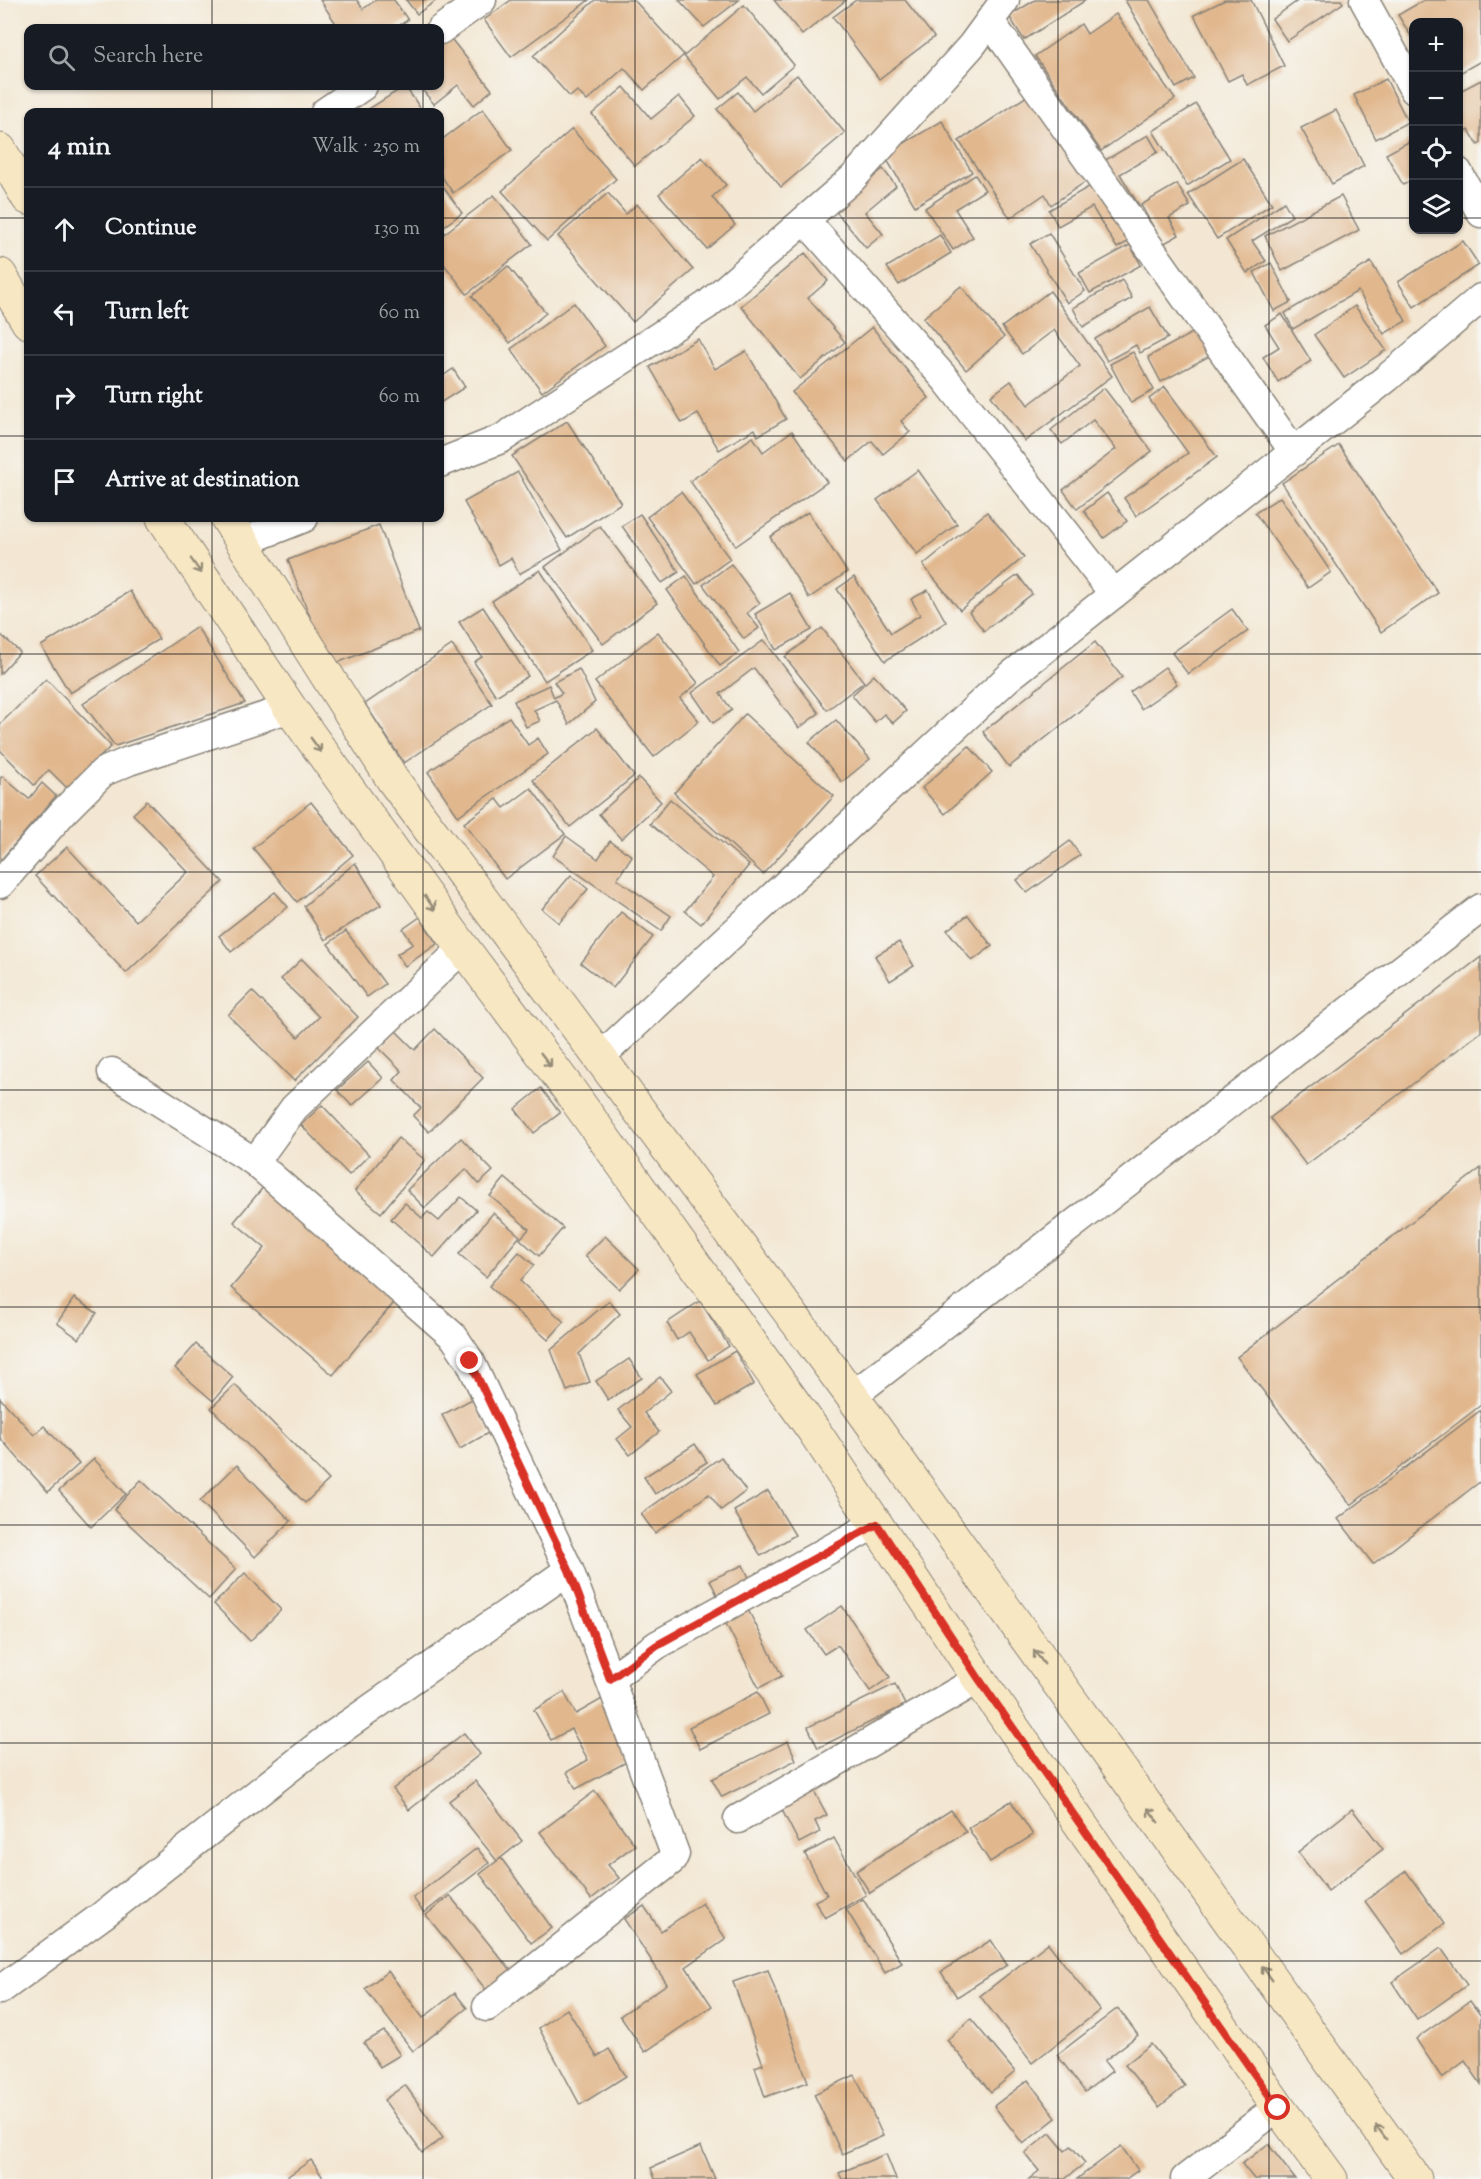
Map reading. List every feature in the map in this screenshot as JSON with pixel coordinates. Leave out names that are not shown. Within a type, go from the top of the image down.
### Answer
[{"type":"street","points":[[444,27],[482,0]]},
{"type":"street","points":[[1364,0],[1409,83]]},
{"type":"street","points":[[444,461],[501,439],[707,305],[853,178],[972,45],[997,10],[1294,452]]},
{"type":"street","points":[[331,108],[357,90]]},
{"type":"street","points":[[0,150],[24,191]]},
{"type":"street","points":[[1462,180],[1481,213]]},
{"type":"street","points":[[805,220],[947,381],[1114,594]]},
{"type":"street","points":[[0,275],[24,315]]},
{"type":"street","points":[[600,1057],[1009,677],[1387,378],[1481,298]]},
{"type":"street","points":[[166,522],[290,708],[794,1402],[979,1679],[1278,2108],[1331,2179]]},
{"type":"street","points":[[281,522],[235,530],[393,780],[852,1396],[1415,2179]]},
{"type":"street","points":[[0,884],[64,811],[103,772],[129,760],[290,708]]},
{"type":"street","points":[[852,1396],[1481,908]]},
{"type":"street","points":[[255,1162],[294,1107],[463,948]]},
{"type":"street","points":[[112,1072],[255,1162],[454,1336],[470,1361],[569,1570],[675,1854],[672,1860],[487,2007]]},
{"type":"street","points":[[610,1679],[657,1645],[877,1524]]},
{"type":"street","points":[[0,1990],[112,1908],[320,1744],[569,1570]]},
{"type":"street","points":[[738,1819],[979,1679]]},
{"type":"street","points":[[1185,2179],[1278,2108]]},
{"type":"building","points":[[320,0],[357,0],[363,9],[376,0],[394,0],[408,20],[402,24],[336,24]]},
{"type":"building","points":[[406,0],[437,0],[417,14]]},
{"type":"building","points":[[511,0],[589,0],[511,57],[484,20]]},
{"type":"building","points":[[595,0],[634,0],[684,55],[644,90],[624,68],[587,101],[577,91],[570,97],[533,56]]},
{"type":"building","points":[[679,0],[739,0],[704,27]]},
{"type":"building","points":[[774,0],[846,0],[802,35]]},
{"type":"building","points":[[856,0],[905,0],[934,37],[879,79],[833,17]]},
{"type":"building","points":[[1035,0],[1086,0],[1024,40],[1009,16]]},
{"type":"building","points":[[1125,0],[1149,0],[1194,78],[1176,88]]},
{"type":"building","points":[[1225,0],[1251,0],[1284,66],[1247,85],[1242,74],[1228,81],[1194,15]]},
{"type":"building","points":[[1299,0],[1341,0],[1343,3],[1287,41],[1272,19]]},
{"type":"building","points":[[1424,0],[1481,0],[1481,61],[1463,71],[1463,18],[1409,18],[1409,33],[1398,15]]},
{"type":"building","points":[[744,5],[794,65],[761,93],[747,77],[720,99],[684,56]]},
{"type":"building","points":[[1116,14],[1175,99],[1101,151],[1035,56],[1081,24],[1087,34]]},
{"type":"building","points":[[448,35],[492,90],[474,105],[458,85],[434,104],[422,90],[444,90],[444,38]]},
{"type":"building","points":[[797,75],[845,133],[781,187],[717,109],[738,92],[753,111]]},
{"type":"building","points":[[1386,79],[1408,122],[1376,139],[1354,95]]},
{"type":"building","points":[[1481,80],[1481,143],[1478,145],[1469,130],[1463,134],[1463,89]]},
{"type":"building","points":[[624,87],[651,119],[679,96],[695,116],[635,166],[592,114]]},
{"type":"building","points":[[399,90],[408,90],[420,108],[370,108]]},
{"type":"building","points":[[1033,92],[1091,178],[1051,205],[1045,194],[1010,218],[959,141]]},
{"type":"building","points":[[1196,104],[1230,159],[1187,186],[1153,131]]},
{"type":"building","points":[[483,109],[512,150],[453,193],[444,180],[444,138]]},
{"type":"building","points":[[1336,110],[1364,166],[1332,184],[1301,128]]},
{"type":"building","points":[[942,121],[972,172],[915,206],[884,155]]},
{"type":"building","points":[[572,129],[616,179],[547,241],[502,191]]},
{"type":"building","points":[[1148,135],[1158,152],[1120,174],[1140,207],[1127,215],[1097,165]]},
{"type":"building","points":[[1409,142],[1409,182],[1403,185],[1386,154]]},
{"type":"building","points":[[702,157],[726,185],[712,197],[735,225],[707,249],[659,194]]},
{"type":"building","points":[[1243,159],[1272,204],[1217,239],[1188,194]]},
{"type":"building","points":[[883,169],[896,186],[865,212],[883,234],[866,248],[834,209]]},
{"type":"building","points":[[975,175],[985,190],[955,209],[973,237],[953,250],[925,208]]},
{"type":"building","points":[[1097,182],[1131,240],[1117,248],[1092,207],[1058,226],[1049,210]]},
{"type":"building","points":[[1177,184],[1190,206],[1169,218],[1179,235],[1163,244],[1141,205]]},
{"type":"building","points":[[444,188],[462,213],[444,226]]},
{"type":"building","points":[[608,193],[626,214],[637,204],[693,270],[633,322],[558,236]]},
{"type":"building","points":[[494,195],[532,244],[467,294],[444,264],[444,234]]},
{"type":"building","points":[[1341,196],[1359,230],[1282,271],[1265,236]]},
{"type":"building","points":[[1284,202],[1292,216],[1252,241],[1266,261],[1247,273],[1226,240]]},
{"type":"building","points":[[1049,233],[1085,291],[1067,303],[1030,244]]},
{"type":"building","points":[[940,235],[951,253],[899,285],[887,267]]},
{"type":"building","points":[[1463,241],[1479,265],[1414,307],[1398,282]]},
{"type":"building","points":[[1130,245],[1141,265],[1090,293],[1079,273]]},
{"type":"building","points":[[805,253],[828,281],[808,298],[845,342],[800,379],[741,306]]},
{"type":"building","points":[[1371,262],[1406,321],[1384,334],[1358,291],[1293,329],[1285,313]]},
{"type":"building","points":[[1271,263],[1291,302],[1274,311],[1254,272]]},
{"type":"building","points":[[508,266],[546,313],[510,343],[472,296]]},
{"type":"building","points":[[1122,280],[1132,298],[1083,327],[1073,308]]},
{"type":"building","points":[[961,286],[1004,337],[966,370],[923,318]]},
{"type":"building","points":[[1050,291],[1112,376],[1025,441],[991,396],[1011,381],[1028,405],[1080,366],[1054,330],[1022,354],[1002,327]]},
{"type":"building","points":[[574,303],[605,346],[542,392],[511,349]]},
{"type":"building","points":[[1355,306],[1386,350],[1344,378],[1314,335]]},
{"type":"building","points":[[1150,307],[1168,338],[1140,353],[1136,345],[1107,361],[1095,339]]},
{"type":"building","points":[[1282,314],[1311,361],[1278,382],[1263,357],[1279,347],[1265,325]]},
{"type":"building","points":[[872,327],[929,398],[901,421],[910,432],[883,454],[872,441],[848,461],[792,392]]},
{"type":"building","points":[[1201,328],[1215,353],[1161,382],[1148,357]]},
{"type":"building","points":[[698,339],[715,369],[746,351],[786,419],[758,436],[755,429],[719,450],[698,414],[682,423],[650,367]]},
{"type":"building","points":[[1133,352],[1154,390],[1131,403],[1110,364]]},
{"type":"building","points":[[453,369],[465,387],[444,400],[444,375]]},
{"type":"building","points":[[1165,387],[1217,457],[1136,516],[1124,498],[1188,453],[1149,399]]},
{"type":"building","points":[[1104,388],[1152,451],[1077,509],[1063,490],[1116,449],[1093,420],[1062,444],[1051,430]]},
{"type":"building","points":[[567,421],[621,503],[567,538],[512,456]]},
{"type":"building","points":[[792,431],[827,482],[736,546],[690,481],[753,437],[763,452]]},
{"type":"building","points":[[1339,445],[1438,593],[1381,632],[1282,483]]},
{"type":"building","points":[[918,470],[957,524],[917,554],[877,500]]},
{"type":"building","points":[[518,472],[562,550],[519,574],[511,558],[499,565],[464,502]]},
{"type":"building","points":[[681,492],[730,559],[696,584],[647,517]]},
{"type":"building","points":[[1107,493],[1127,521],[1104,538],[1084,511]]},
{"type":"building","points":[[1280,497],[1331,572],[1308,588],[1255,513]]},
{"type":"building","points":[[808,512],[847,572],[809,598],[770,537]]},
{"type":"building","points":[[987,512],[1024,557],[960,610],[923,565]]},
{"type":"building","points":[[640,514],[679,572],[662,583],[622,526]]},
{"type":"building","points":[[379,525],[419,631],[329,666],[288,560]]},
{"type":"building","points":[[600,526],[657,603],[603,644],[545,567]]},
{"type":"building","points":[[731,564],[760,603],[747,613],[759,628],[744,639],[703,585]]},
{"type":"building","points":[[540,570],[592,650],[545,681],[492,601]]},
{"type":"building","points":[[1018,575],[1032,594],[984,631],[969,612]]},
{"type":"building","points":[[686,576],[739,652],[720,666],[667,590]]},
{"type":"building","points":[[854,577],[891,633],[920,615],[911,599],[928,590],[946,622],[885,661],[837,589]]},
{"type":"building","points":[[130,591],[159,639],[70,693],[41,646]]},
{"type":"building","points":[[790,593],[812,630],[776,650],[755,614]]},
{"type":"building","points":[[483,607],[528,676],[496,696],[474,662],[482,657],[459,622]]},
{"type":"building","points":[[1232,609],[1248,631],[1188,674],[1172,653]]},
{"type":"building","points":[[197,627],[245,703],[115,746],[83,704]]},
{"type":"building","points":[[822,628],[864,682],[827,710],[785,657]]},
{"type":"building","points":[[658,632],[698,683],[680,698],[699,721],[654,757],[595,682]]},
{"type":"building","points":[[0,634],[20,652],[0,674]]},
{"type":"building","points":[[764,640],[819,713],[799,728],[754,668],[720,694],[732,710],[713,723],[692,693]]},
{"type":"building","points":[[1095,642],[1122,677],[1009,767],[983,732]]},
{"type":"building","points":[[452,645],[492,704],[404,763],[365,704]]},
{"type":"building","points":[[1165,667],[1177,684],[1141,709],[1130,692]]},
{"type":"building","points":[[579,669],[595,702],[569,724],[556,700],[534,710],[540,721],[526,727],[514,701],[549,685],[554,698],[562,693],[554,682]]},
{"type":"building","points":[[874,675],[906,711],[893,723],[884,714],[875,722],[852,695]]},
{"type":"building","points":[[46,679],[111,746],[68,789],[49,770],[34,785],[0,750],[0,724]]},
{"type":"building","points":[[745,714],[834,796],[763,874],[674,793]]},
{"type":"building","points":[[509,717],[528,745],[538,738],[548,754],[458,816],[428,772]]},
{"type":"building","points":[[836,720],[870,759],[842,782],[809,742]]},
{"type":"building","points":[[597,728],[634,776],[570,827],[533,780]]},
{"type":"building","points":[[969,746],[992,772],[945,814],[922,788]]},
{"type":"building","points":[[2,776],[29,799],[42,783],[56,796],[0,861],[0,779]]},
{"type":"building","points":[[639,778],[661,802],[621,839],[599,814]]},
{"type":"building","points":[[531,788],[565,834],[505,879],[464,823],[497,799],[504,808]]},
{"type":"building","points":[[670,799],[749,865],[701,924],[685,911],[713,877],[650,824]]},
{"type":"building","points":[[147,801],[223,882],[126,973],[35,876],[67,847],[136,921],[188,872],[133,814]]},
{"type":"building","points":[[311,802],[353,855],[297,902],[253,848]]},
{"type":"building","points":[[566,836],[598,859],[610,841],[632,856],[617,879],[671,916],[661,931],[553,856]]},
{"type":"building","points":[[1070,841],[1080,855],[1027,893],[1017,880]]},
{"type":"building","points":[[355,863],[381,905],[325,940],[304,906]]},
{"type":"building","points":[[571,875],[588,889],[559,923],[542,909]]},
{"type":"building","points":[[275,892],[288,907],[231,952],[219,936]]},
{"type":"building","points":[[621,912],[653,937],[613,988],[581,963]]},
{"type":"building","points":[[968,915],[992,946],[972,961],[947,930]]},
{"type":"building","points":[[420,917],[437,944],[405,966],[397,954],[413,944],[403,929]]},
{"type":"building","points":[[346,931],[385,984],[367,997],[328,944]]},
{"type":"building","points":[[899,942],[914,966],[890,981],[875,956]]},
{"type":"building","points":[[1481,957],[1481,1032],[1306,1165],[1270,1118]]},
{"type":"building","points":[[302,959],[358,1017],[294,1081],[228,1015],[252,991],[298,1037],[319,1017],[281,979]]},
{"type":"building","points":[[435,1029],[483,1078],[429,1132],[413,1116],[421,1108],[394,1080],[402,1071],[379,1048],[396,1031],[415,1050]]},
{"type":"building","points":[[368,1062],[383,1078],[352,1106],[337,1090]]},
{"type":"building","points":[[541,1088],[560,1113],[534,1133],[515,1109]]},
{"type":"building","points":[[322,1105],[369,1155],[349,1175],[301,1125]]},
{"type":"building","points":[[398,1138],[425,1160],[381,1213],[355,1191]]},
{"type":"building","points":[[461,1138],[493,1171],[479,1184],[466,1169],[425,1208],[407,1190]]},
{"type":"building","points":[[1481,1168],[1481,1405],[1351,1505],[1237,1357]]},
{"type":"building","points":[[505,1178],[563,1228],[539,1256],[520,1239],[529,1229],[490,1196]]},
{"type":"building","points":[[265,1185],[398,1298],[333,1375],[231,1288],[265,1248],[234,1222]]},
{"type":"building","points":[[461,1197],[476,1210],[434,1257],[391,1219],[405,1203],[422,1218],[428,1212],[439,1221]]},
{"type":"building","points":[[493,1213],[520,1236],[486,1277],[459,1254]]},
{"type":"building","points":[[605,1236],[639,1269],[619,1289],[585,1256]]},
{"type":"building","points":[[519,1252],[534,1265],[520,1281],[564,1322],[548,1340],[489,1286]]},
{"type":"building","points":[[74,1298],[97,1313],[79,1339],[57,1323]]},
{"type":"building","points":[[609,1301],[620,1314],[579,1354],[590,1382],[567,1391],[551,1350]]},
{"type":"building","points":[[700,1301],[729,1346],[708,1360],[689,1332],[677,1340],[667,1323]]},
{"type":"building","points":[[196,1344],[233,1377],[213,1401],[175,1368]]},
{"type":"building","points":[[735,1351],[754,1384],[717,1406],[697,1374]]},
{"type":"building","points":[[629,1359],[642,1378],[608,1400],[596,1381]]},
{"type":"building","points":[[660,1377],[671,1391],[644,1413],[659,1432],[630,1455],[617,1439],[632,1427],[618,1410]]},
{"type":"building","points":[[235,1385],[329,1480],[305,1503],[211,1408]]},
{"type":"building","points":[[0,1398],[34,1435],[44,1426],[79,1464],[48,1492],[0,1438]]},
{"type":"building","points":[[472,1399],[490,1432],[460,1449],[442,1415]]},
{"type":"building","points":[[1481,1410],[1481,1481],[1373,1564],[1338,1519]]},
{"type":"building","points":[[695,1444],[707,1462],[655,1494],[644,1477]]},
{"type":"building","points":[[721,1457],[746,1491],[721,1510],[709,1494],[655,1533],[641,1514]]},
{"type":"building","points":[[94,1459],[126,1494],[91,1527],[59,1491]]},
{"type":"building","points":[[237,1465],[291,1521],[255,1557],[200,1501]]},
{"type":"building","points":[[141,1480],[236,1569],[209,1599],[114,1510]]},
{"type":"building","points":[[768,1491],[795,1535],[761,1556],[734,1511]]},
{"type":"building","points":[[743,1565],[754,1588],[721,1603],[710,1580]]},
{"type":"building","points":[[245,1573],[281,1610],[250,1641],[214,1604]]},
{"type":"building","points":[[744,1602],[782,1676],[759,1688],[721,1614]]},
{"type":"building","points":[[842,1606],[890,1677],[870,1691],[838,1645],[824,1654],[807,1630]]},
{"type":"building","points":[[895,1684],[905,1705],[818,1748],[808,1727]]},
{"type":"building","points":[[564,1692],[576,1714],[602,1699],[634,1758],[576,1789],[567,1772],[588,1760],[571,1729],[551,1740],[534,1710]]},
{"type":"building","points":[[758,1692],[769,1714],[700,1749],[689,1727]]},
{"type":"building","points":[[464,1733],[480,1754],[409,1810],[393,1789]]},
{"type":"building","points":[[788,1741],[796,1760],[722,1797],[712,1779]]},
{"type":"building","points":[[475,1781],[522,1841],[497,1861],[449,1801]]},
{"type":"building","points":[[813,1789],[827,1815],[815,1821],[820,1832],[799,1843],[780,1806]]},
{"type":"building","points":[[595,1791],[635,1845],[608,1865],[619,1878],[591,1899],[540,1832]]},
{"type":"building","points":[[1011,1801],[1033,1835],[990,1862],[968,1828]]},
{"type":"building","points":[[1352,1809],[1383,1849],[1328,1891],[1298,1852]]},
{"type":"building","points":[[951,1810],[966,1832],[870,1893],[856,1871]]},
{"type":"building","points":[[834,1838],[866,1895],[825,1918],[815,1901],[827,1895],[805,1854]]},
{"type":"building","points":[[477,1848],[489,1863],[424,1913],[413,1898]]},
{"type":"building","points":[[501,1858],[552,1928],[531,1943],[480,1874]]},
{"type":"building","points":[[1406,1871],[1444,1924],[1403,1954],[1365,1901]]},
{"type":"building","points":[[450,1896],[511,1971],[487,1991],[426,1915]]},
{"type":"building","points":[[863,1899],[902,1963],[885,1973],[846,1909]]},
{"type":"building","points":[[702,1903],[726,1939],[686,1967],[712,2006],[645,2052],[620,2016],[667,1984],[624,1919],[644,1906],[661,1931]]},
{"type":"building","points":[[991,1940],[1007,1965],[957,1997],[941,1972]]},
{"type":"building","points":[[1048,1943],[1100,2010],[1032,2063],[980,1996]]},
{"type":"building","points":[[1441,1948],[1467,1985],[1417,2020],[1392,1982]]},
{"type":"building","points":[[768,1970],[808,2082],[765,2097],[755,2067],[763,2064],[733,1982]]},
{"type":"building","points":[[388,1971],[423,2018],[455,1993],[467,2008],[413,2051],[365,1989]]},
{"type":"building","points":[[1470,2001],[1481,2016],[1481,2084],[1465,2061],[1442,2078],[1416,2039]]},
{"type":"building","points":[[1118,2008],[1138,2035],[1104,2061],[1112,2071],[1085,2092],[1057,2055]]},
{"type":"building","points":[[567,2009],[597,2057],[609,2049],[626,2076],[580,2105],[539,2028]]},
{"type":"building","points":[[971,2019],[1015,2072],[991,2092],[947,2040]]},
{"type":"building","points":[[384,2031],[400,2055],[380,2067],[364,2043]]},
{"type":"building","points":[[1151,2044],[1185,2086],[1159,2107],[1125,2065]]},
{"type":"building","points":[[855,2075],[883,2136],[842,2154],[814,2094]]},
{"type":"building","points":[[1028,2080],[1056,2118],[1023,2144],[994,2106]]},
{"type":"building","points":[[405,2085],[443,2138],[422,2153],[384,2100]]},
{"type":"building","points":[[1050,2133],[1065,2151],[1071,2146],[1085,2163],[1065,2179],[1029,2179],[1039,2171],[1025,2153]]},
{"type":"building","points":[[1268,2144],[1295,2179],[1254,2179],[1242,2164]]},
{"type":"building","points":[[701,2146],[715,2179],[655,2179],[651,2168]]},
{"type":"building","points":[[1121,2146],[1138,2170],[1126,2179],[1077,2179]]},
{"type":"building","points":[[886,2154],[896,2179],[842,2179],[839,2173]]},
{"type":"building","points":[[311,2160],[324,2179],[284,2179]]},
{"type":"route","points":[[470,1361],[569,1570],[610,1679],[657,1645],[877,1524],[979,1679],[1278,2108]]}]
